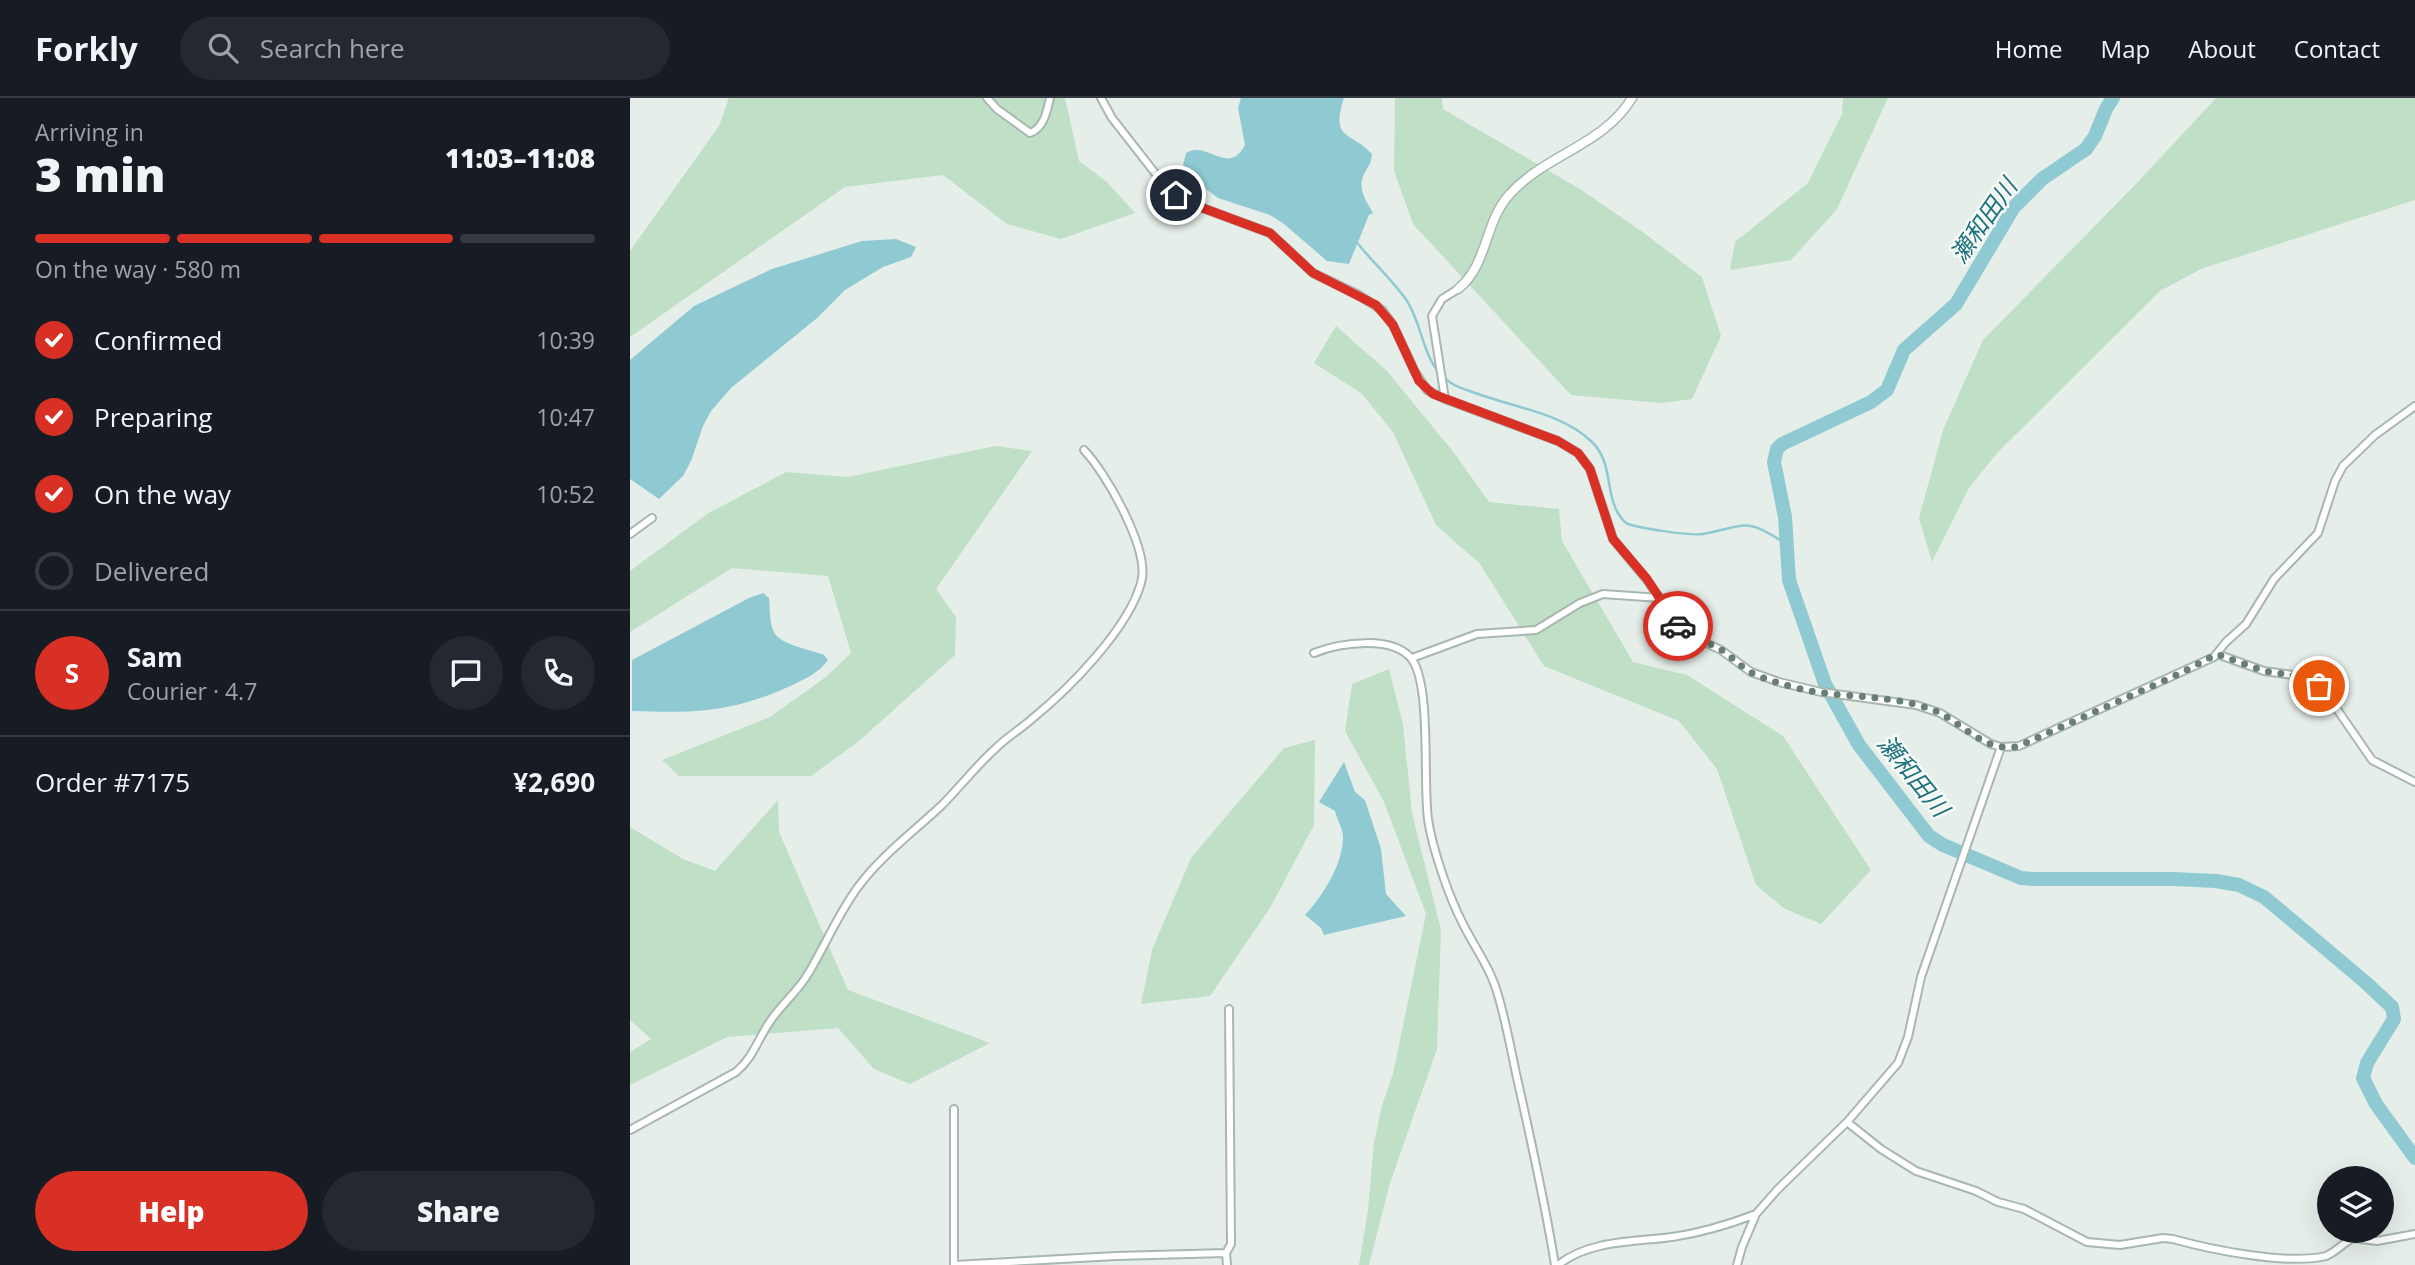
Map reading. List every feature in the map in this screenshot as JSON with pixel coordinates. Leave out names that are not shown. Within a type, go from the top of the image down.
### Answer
[{"type":"street","points":[[987,98],[997,109],[1030,133],[1042,123],[1050,98]]},
{"type":"street","points":[[1101,98],[1121,129],[1162,182],[1176,195],[1200,207],[1270,233],[1313,273],[1357,294],[1382,310],[1405,346],[1423,387],[1445,399],[1558,441],[1578,453],[1590,469],[1613,539],[1683,631],[1725,652],[1751,672],[1810,690],[1923,707],[1940,713],[1980,739],[2001,747],[2019,746],[2217,654],[2246,624],[2274,579],[2318,533],[2335,481],[2343,466],[2375,435],[2415,406]]},
{"type":"street","points":[[1445,399],[1432,316],[1442,299],[1458,289],[1475,271],[1493,220],[1511,192],[1539,170],[1602,130],[1618,117],[1632,98]]},
{"type":"street","points":[[630,1130],[744,1069],[771,1019],[804,980],[838,917],[865,878],[953,794],[994,749],[1048,706],[1087,666],[1117,627],[1135,598],[1143,571],[1139,546],[1108,483],[1084,450]]},
{"type":"street","points":[[630,534],[652,518]]},
{"type":"street","points":[[1412,658],[1477,635],[1536,630],[1580,603],[1603,594],[1660,598]]},
{"type":"street","points":[[1314,653],[1330,646],[1372,643],[1392,648],[1412,658],[1422,693],[1430,831],[1455,908],[1491,973],[1498,995],[1527,1119],[1556,1265],[1615,1243],[1681,1235],[1756,1214]]},
{"type":"street","points":[[2217,654],[2264,671],[2311,680],[2332,702],[2372,760],[2415,782]]},
{"type":"street","points":[[1737,1265],[1756,1214],[1847,1122],[1889,1075],[1902,1055],[1921,977],[2001,747]]},
{"type":"street","points":[[1227,1265],[1226,1253],[1231,1244],[1229,1009]]},
{"type":"street","points":[[954,1109],[954,1265],[1226,1253]]},
{"type":"street","points":[[1847,1122],[1881,1149],[1916,1171],[2036,1214],[2087,1242],[2120,1245],[2163,1238],[2236,1255],[2306,1259],[2326,1256],[2353,1238],[2377,1241],[2415,1234]]},
{"type":"green space","points":[[729,98],[1065,98],[1079,161],[1107,182],[1135,213],[1061,239],[1007,224],[943,175],[845,187],[630,337],[630,251],[719,126]]},
{"type":"green space","points":[[1395,98],[1442,98],[1443,109],[1580,189],[1702,277],[1721,336],[1692,399],[1661,403],[1571,395],[1413,224],[1394,171]]},
{"type":"green space","points":[[1843,98],[1888,98],[1837,209],[1791,260],[1730,270],[1735,242],[1808,183],[1842,114]]},
{"type":"green space","points":[[2216,98],[2415,98],[2415,200],[2201,269],[2160,291],[1997,453],[1969,488],[1932,562],[1919,518],[1943,430],[1983,340]]},
{"type":"green space","points":[[1336,326],[1387,371],[1455,454],[1489,502],[1559,509],[1562,541],[1633,662],[1687,675],[1783,736],[1871,870],[1821,924],[1785,909],[1756,885],[1717,769],[1679,721],[1544,666],[1480,564],[1436,525],[1393,432],[1361,393],[1314,363]]},
{"type":"green space","points":[[995,446],[1032,451],[936,589],[956,617],[955,655],[859,741],[811,776],[679,776],[662,760],[770,717],[826,677],[851,653],[828,576],[732,568],[630,632],[630,571],[707,514],[786,472],[848,477]]},
{"type":"green space","points":[[1389,669],[1403,724],[1412,813],[1441,930],[1437,1049],[1390,1183],[1369,1265],[1359,1265],[1368,1210],[1374,1143],[1382,1105],[1393,1074],[1426,914],[1384,802],[1345,731],[1352,684]]},
{"type":"green space","points":[[1315,740],[1314,825],[1270,908],[1210,996],[1141,1004],[1152,950],[1191,858],[1284,748]]},
{"type":"green space","points":[[778,800],[779,832],[848,990],[990,1043],[910,1084],[874,1069],[838,1028],[727,1037],[630,1085],[630,1052],[651,1039],[630,1020],[630,827],[683,859],[715,871]]},
{"type":"water","points":[[1241,98],[1344,98],[1340,112],[1341,129],[1372,154],[1361,184],[1364,197],[1373,213],[1369,215],[1349,264],[1327,261],[1270,215],[1218,198],[1186,174],[1183,166],[1186,153],[1194,150],[1232,158],[1245,145],[1238,108]]},
{"type":"water","points":[[896,239],[916,247],[911,257],[883,267],[845,290],[816,319],[731,388],[711,411],[683,476],[659,499],[630,479],[630,360],[694,306],[772,269],[862,241]]},
{"type":"water","points":[[763,593],[769,598],[771,624],[777,636],[824,655],[828,660],[820,669],[767,696],[729,707],[674,712],[632,711],[632,660]]},
{"type":"water","points":[[1344,762],[1355,792],[1365,800],[1381,849],[1386,894],[1406,916],[1324,935],[1321,928],[1305,915],[1319,899],[1340,858],[1343,834],[1335,811],[1319,802]]},
{"type":"waterway","name":"瀬和田川","points":[[2113,98],[2086,149],[2042,179],[2014,207],[1956,304],[1904,350],[1887,390],[1871,402],[1782,444],[1777,449],[1774,462],[1785,517],[1789,580],[1825,684],[1859,745],[1929,836],[1943,845],[2021,878],[2173,879],[2239,885],[2264,897],[2364,981],[2392,1007],[2394,1019],[2367,1063],[2363,1078],[2376,1104],[2415,1158]]},
{"type":"waterway","points":[[1355,240],[1407,301],[1429,356],[1441,375],[1462,388],[1554,418],[1592,442],[1604,461],[1614,504],[1626,523],[1676,533],[1697,534],[1737,526],[1753,526],[1786,544]]},
{"type":"way so far","points":[[1678,626],[1686,634],[1721,650],[1758,675],[1810,690],[1923,707],[1940,713],[1980,739],[2001,747],[2015,748],[2217,654],[2264,671],[2304,677],[2319,686]]},
{"type":"route","points":[[1176,195],[1200,207],[1270,233],[1317,276],[1376,305],[1387,316],[1405,346],[1419,381],[1433,394],[1574,449],[1590,469],[1613,539],[1647,579],[1678,626]]}]
